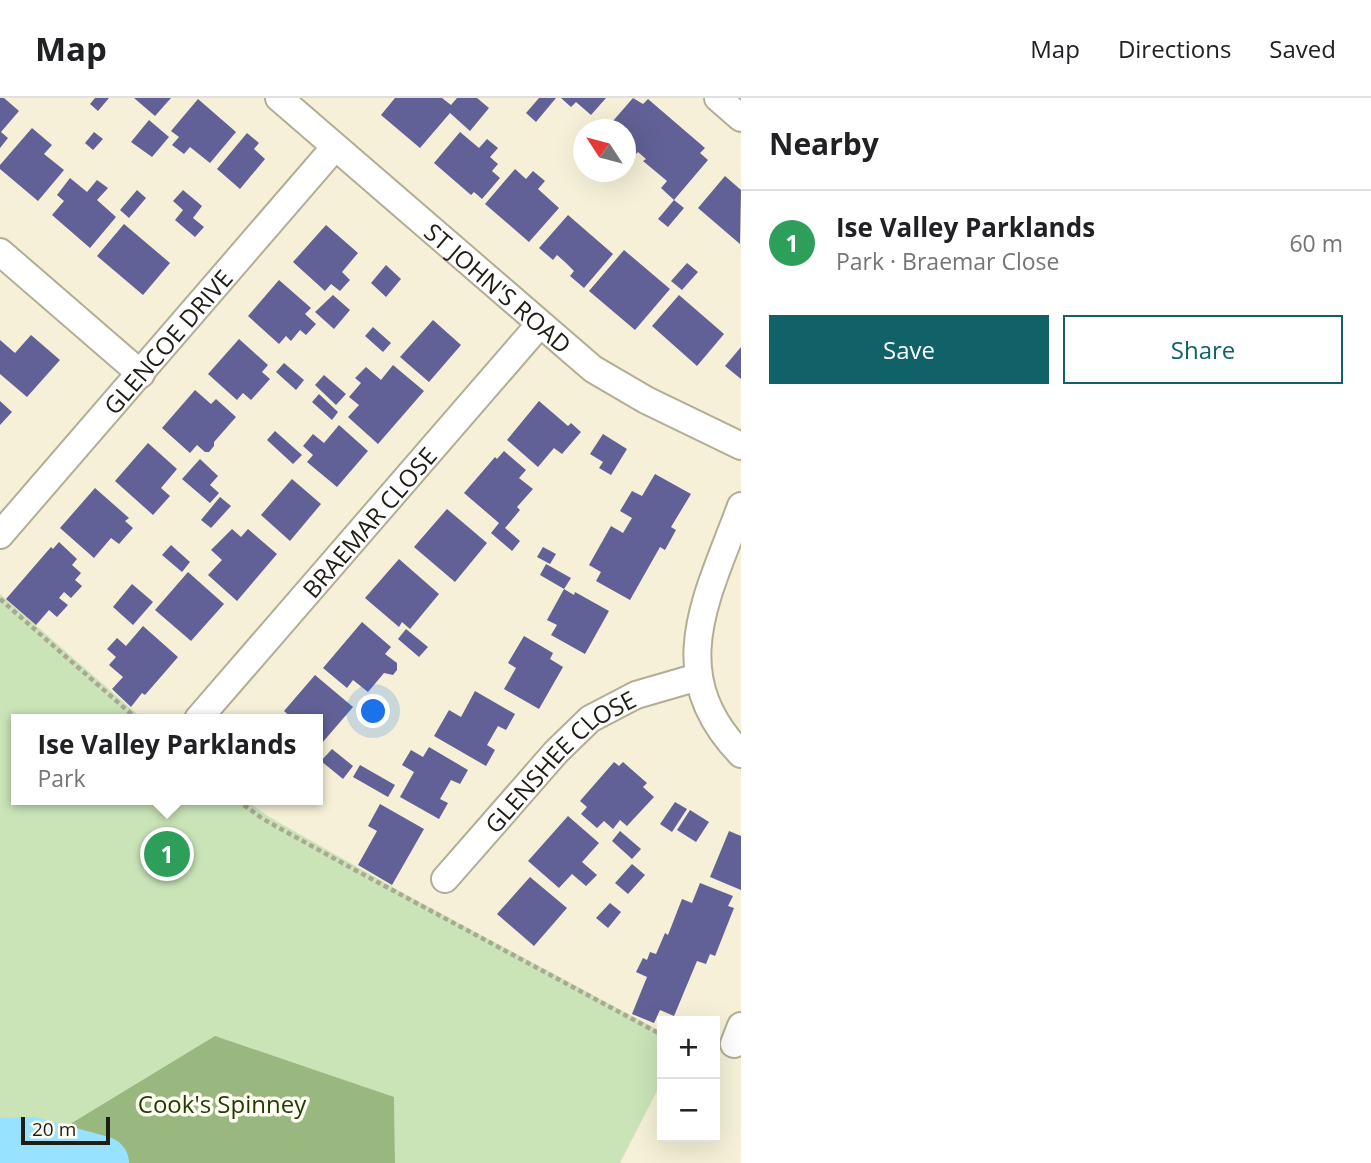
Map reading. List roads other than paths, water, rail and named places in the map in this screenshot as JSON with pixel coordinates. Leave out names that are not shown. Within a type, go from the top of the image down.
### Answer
[{"type":"street","name":"ST JOHN'S ROAD","points":[[279,98],[593,369],[646,400],[741,446]]},
{"type":"street","points":[[718,98],[741,118]]},
{"type":"street","name":"GLENCOE DRIVE","points":[[0,536],[335,147]]},
{"type":"street","points":[[0,252],[141,374]]},
{"type":"street","name":"BRAEMAR CLOSE","points":[[202,714],[540,324]]},
{"type":"street","points":[[741,506],[700,625],[696,651],[698,677],[712,717],[725,738],[741,754]]},
{"type":"street","name":"GLENSHEE CLOSE","points":[[445,879],[556,752],[590,719],[636,695],[698,677]]},
{"type":"waterway","points":[[0,1145],[32,1144],[102,1163]]},
{"type":"place","name":"Ise Valley Parklands","points":[[167,854]]},
{"type":"park label","name":"Cook's Spinney","points":[[222,1103]]}]
